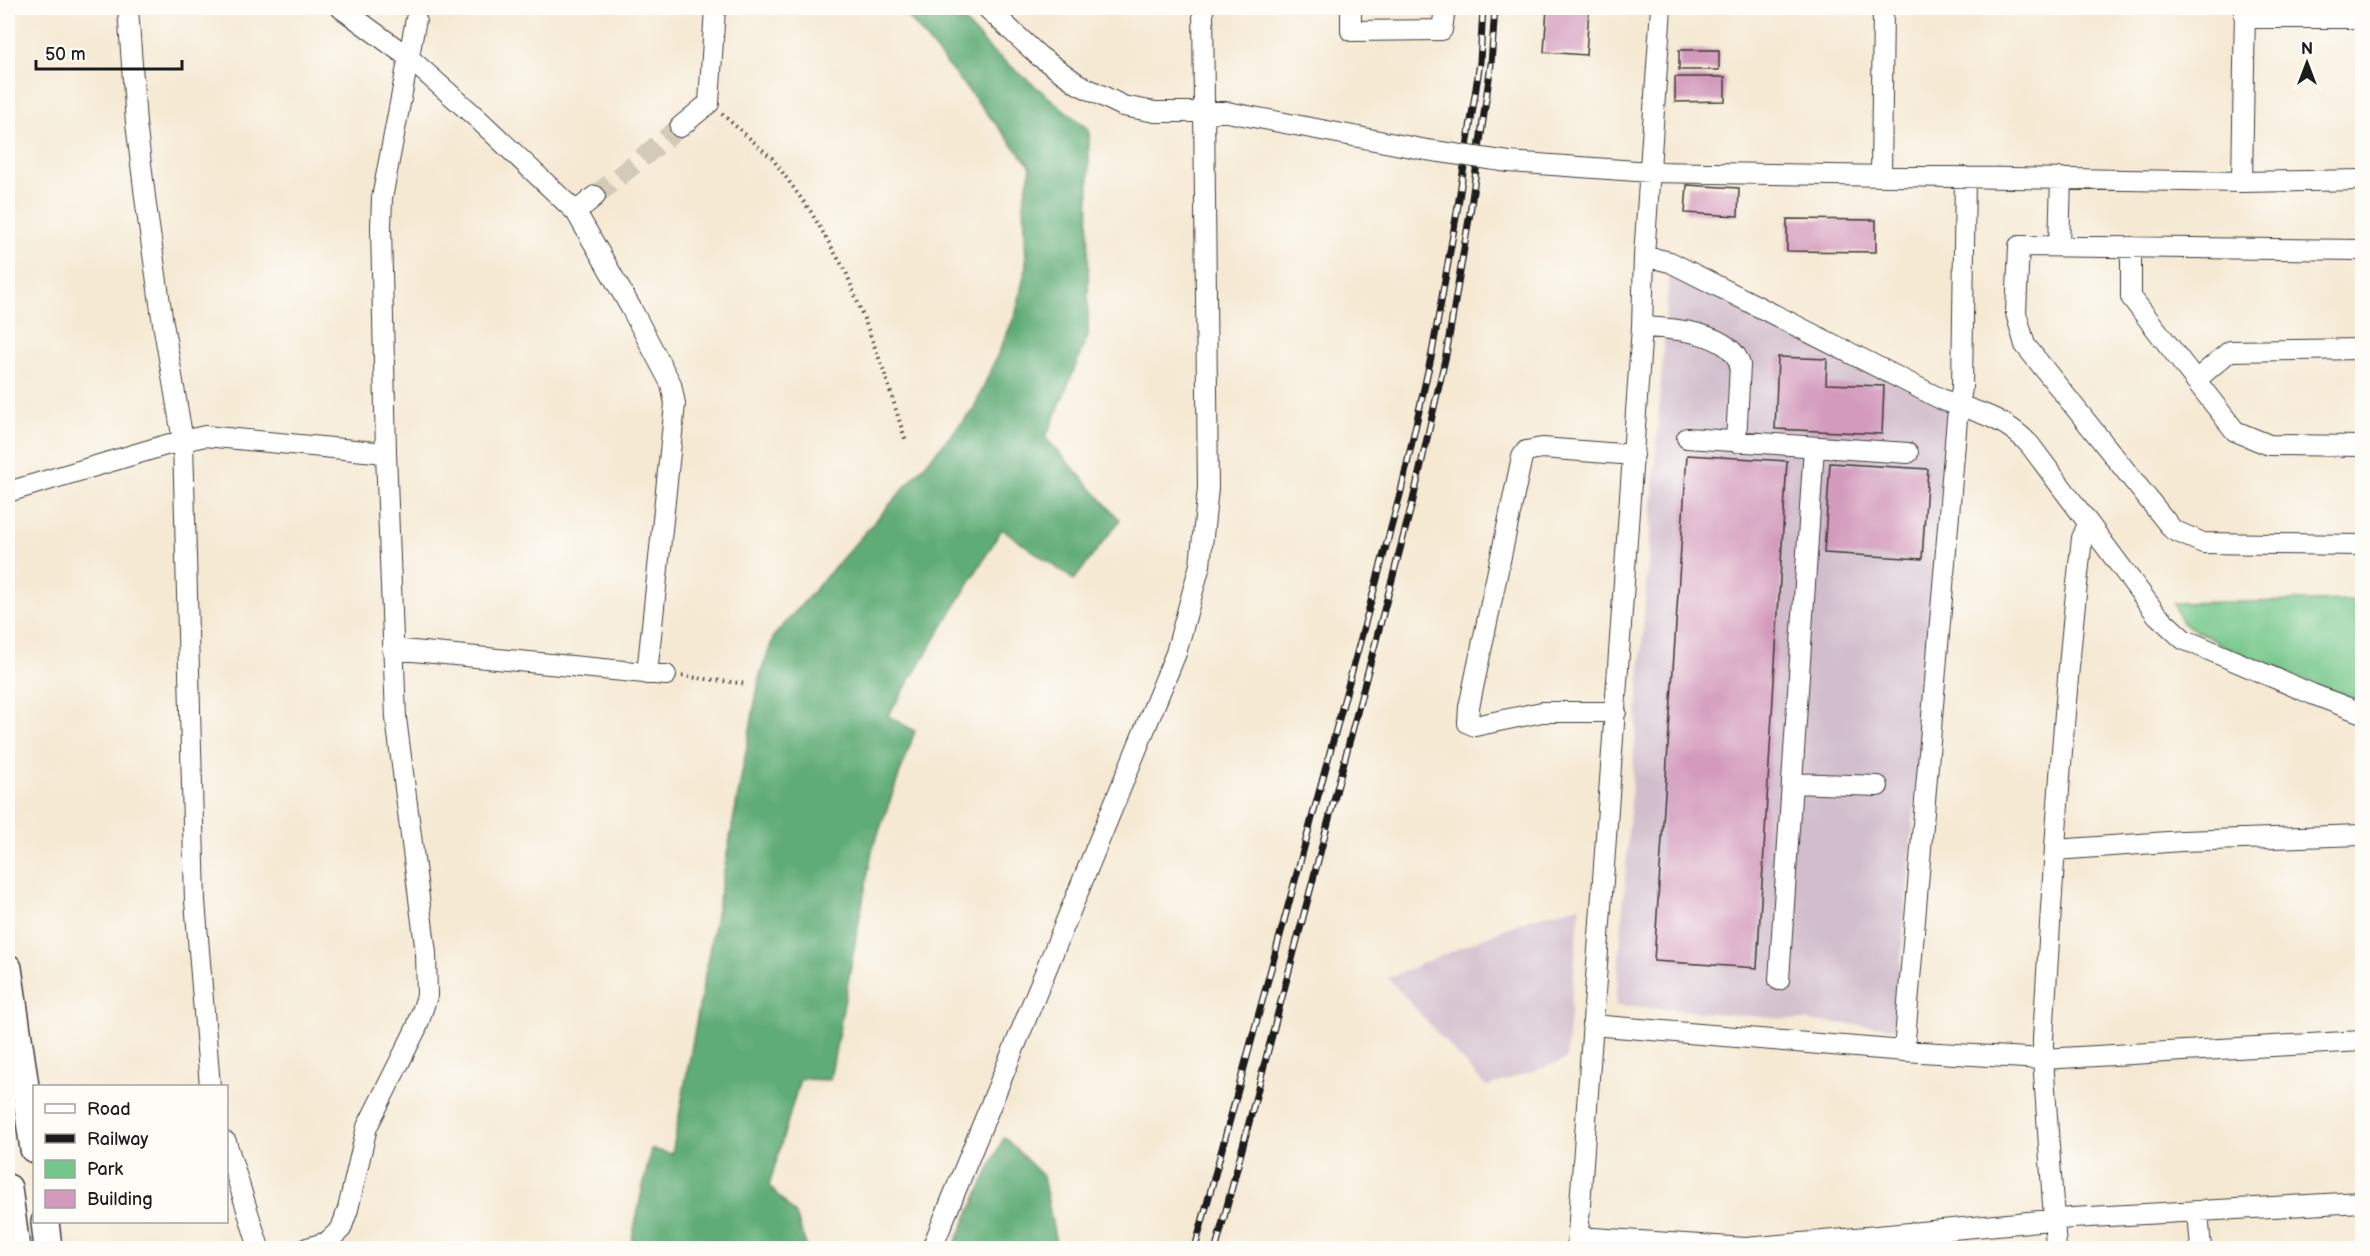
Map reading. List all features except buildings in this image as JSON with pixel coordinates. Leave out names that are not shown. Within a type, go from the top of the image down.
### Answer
[{"type":"highway","points":[[8,968],[33,1142]]},
{"type":"highway","points":[[8,1188],[16,1248]]},
{"type":"highway","points":[[45,1223],[48,1248]]},
{"type":"street","points":[[128,8],[136,123],[146,205],[183,441],[195,901],[210,1085]]},
{"type":"street","points":[[341,8],[408,57],[478,119],[576,212],[671,384],[675,404],[657,674],[392,649]]},
{"type":"street","points":[[680,127],[709,103],[715,8]]},
{"type":"street","points":[[987,8],[1039,56],[1078,84],[1123,106],[1155,112],[1227,112],[1427,150],[1509,162],[1650,172],[2242,182],[2362,180]]},
{"type":"street","points":[[932,1248],[1176,653],[1200,565],[1208,488],[1203,8]]},
{"type":"street","points":[[1351,8],[1351,31],[1442,30],[1445,8]]},
{"type":"street","points":[[1660,8],[1634,455],[1577,1243],[1746,1248],[2054,1221],[2362,1202]]},
{"type":"street","points":[[1881,175],[1883,8]]},
{"type":"street","points":[[2242,182],[2245,13],[2362,18]]},
{"type":"street","points":[[307,1248],[327,1242],[341,1229],[348,1209],[367,1127],[417,1027],[427,996],[426,953],[396,718],[386,453],[381,227],[382,198],[416,19]]},
{"type":"street","points":[[1904,1051],[1955,443],[1962,388],[1965,177]]},
{"type":"street","points":[[2059,246],[2061,178]]},
{"type":"street","points":[[576,212],[595,196]]},
{"type":"street","points":[[2362,250],[2019,246],[2016,313],[2025,345],[2173,530],[2203,543],[2362,545]]},
{"type":"street","points":[[2131,247],[2131,297],[2235,431],[2270,445],[2362,446]]},
{"type":"street","points":[[1644,256],[1670,262],[1942,399],[1992,417],[2019,432],[2157,615],[2183,639],[2362,713]]},
{"type":"street","points":[[1642,327],[1699,333],[1731,350],[1738,357],[1740,365],[1736,441]]},
{"type":"street","points":[[2196,380],[2230,351],[2362,349]]},
{"type":"street","points":[[8,492],[206,436],[386,453]]},
{"type":"street","points":[[1687,438],[1908,453]]},
{"type":"street","points":[[1779,980],[1814,447]]},
{"type":"street","points":[[1616,712],[1542,712],[1475,726],[1468,723],[1469,707],[1522,457],[1526,451],[1542,448],[1634,455]]},
{"type":"street","points":[[2056,1248],[2043,1059],[2055,850],[2082,538],[2088,524]]},
{"type":"street","points":[[1792,783],[1878,786]]},
{"type":"street","points":[[2055,850],[2182,841],[2362,835]]},
{"type":"street","points":[[1592,1025],[1904,1051],[2043,1059],[2362,1041]]},
{"type":"street","points":[[228,1148],[259,1248]]},
{"type":"street","points":[[2198,1212],[2201,1248]]},
{"type":"path","points":[[709,103],[772,158],[812,212],[846,273],[884,371],[906,442]]},
{"type":"path","points":[[657,674],[747,684]]},
{"type":"shaded area","points":[[1669,270],[1949,409],[1895,1028],[1616,1005]]},
{"type":"shaded area","points":[[1580,906],[1566,1060],[1486,1087],[1388,978],[1528,919]]},
{"type":"green space","points":[[901,8],[952,8],[991,50],[1089,130],[1088,336],[1046,438],[1120,520],[1074,580],[1002,529],[888,716],[915,731],[872,851],[830,1080],[800,1079],[769,1186],[796,1215],[807,1248],[630,1248],[651,1149],[672,1154],[760,675],[774,636],[973,410],[1016,313],[1026,266],[1024,198],[1031,167]]},
{"type":"green space","points":[[2362,600],[2362,702],[2256,663],[2182,623],[2173,603]]},
{"type":"green space","points":[[1004,1137],[1043,1176],[1057,1248],[953,1248]]},
{"type":"tunnel","points":[[595,196],[680,127]]},
{"type":"railway","points":[[1195,1248],[1401,491],[1432,353],[1457,212],[1480,62],[1483,8]]},
{"type":"railway","points":[[1216,1248],[1413,500],[1446,355],[1470,213],[1491,64],[1495,8]]}]
